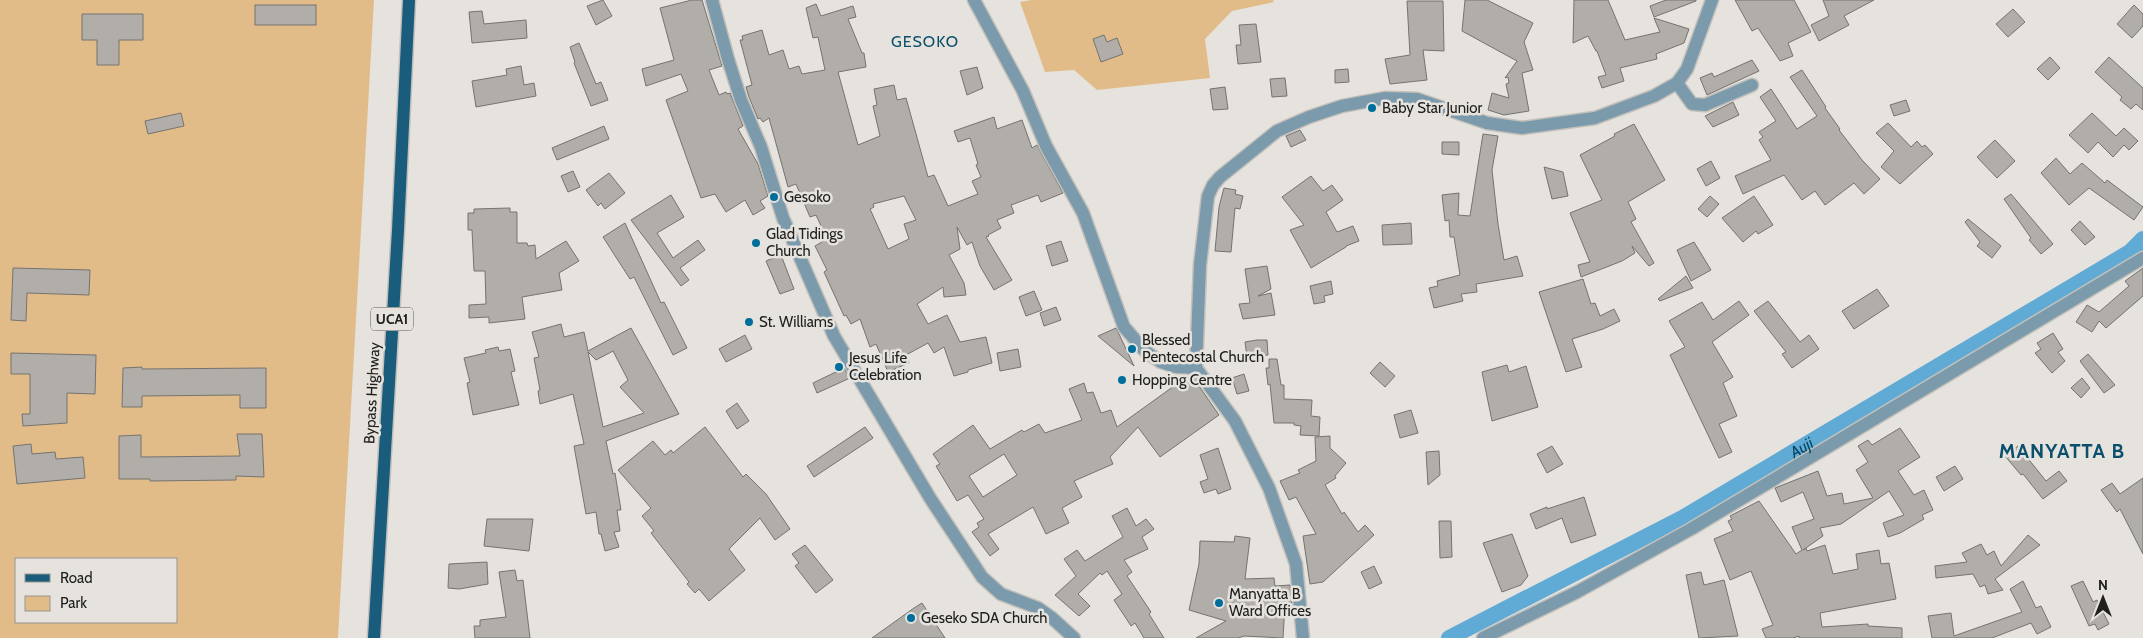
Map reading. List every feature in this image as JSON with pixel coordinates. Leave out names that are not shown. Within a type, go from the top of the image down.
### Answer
[{"type":"main road","name":"Bypass Highway","points":[[374,638],[409,0]]},
{"type":"street","points":[[712,0],[741,100],[762,147],[782,218],[834,336],[930,498],[982,577],[1001,594],[1038,608],[1074,638]]},
{"type":"street","points":[[974,0],[1023,91],[1046,146],[1083,213],[1124,327],[1146,351],[1161,362],[1176,367],[1196,368]]},
{"type":"street","points":[[1303,638],[1296,564],[1269,488],[1235,421],[1196,368],[1200,265],[1208,196],[1213,185],[1220,177],[1277,131],[1309,117],[1342,106],[1385,98],[1417,99],[1487,122],[1522,128],[1594,118],[1654,96],[1677,83],[1687,68],[1712,0]]},
{"type":"street","points":[[1677,83],[1692,104],[1705,105],[1752,85]]},
{"type":"street","points":[[1483,638],[1577,592],[1691,529],[2143,258]]},
{"type":"green space","points":[[0,0],[374,0],[338,638],[0,638]]},
{"type":"green space","points":[[1031,0],[1273,0],[1274,2],[1232,11],[1205,39],[1210,78],[1097,90],[1074,70],[1045,72],[1020,2]]},
{"type":"building","points":[[603,0],[612,16],[596,25],[587,6]]},
{"type":"building","points":[[692,0],[702,0],[722,66],[709,70],[719,95],[726,92],[727,94],[730,93],[743,126],[738,129],[758,164],[768,196],[760,201],[765,208],[753,215],[745,200],[726,212],[715,194],[701,198],[666,100],[688,91],[681,74],[646,86],[642,69],[674,60],[660,8]]},
{"type":"building","points":[[1465,0],[1487,0],[1533,23],[1524,42],[1533,70],[1522,73],[1529,111],[1504,115],[1488,110],[1492,93],[1509,98],[1506,84],[1509,83],[1508,77],[1505,78],[1517,61],[1462,31]]},
{"type":"building","points":[[1574,0],[1608,0],[1625,40],[1660,32],[1654,18],[1689,29],[1684,43],[1656,54],[1657,59],[1620,68],[1624,81],[1602,88],[1598,77],[1606,75],[1597,51],[1588,36],[1573,43]]},
{"type":"building","points":[[1666,0],[1696,1],[1654,17],[1650,6]]},
{"type":"building","points":[[1735,0],[1794,0],[1811,32],[1788,43],[1793,56],[1780,61],[1758,28],[1752,31]]},
{"type":"building","points":[[1823,0],[1874,0],[1844,16],[1849,25],[1819,41],[1811,25],[1829,16]]},
{"type":"building","points":[[1407,1],[1443,1],[1444,51],[1423,50],[1427,80],[1390,84],[1385,59],[1410,55]]},
{"type":"building","points":[[816,4],[821,16],[853,6],[856,17],[848,19],[862,53],[864,53],[866,67],[838,72],[858,145],[880,136],[873,106],[877,105],[874,89],[894,85],[897,100],[906,98],[928,177],[934,175],[948,206],[978,194],[972,181],[981,177],[976,165],[978,164],[970,138],[958,142],[954,131],[994,117],[997,129],[1022,120],[1032,148],[1037,145],[1063,193],[1041,202],[1038,195],[1011,205],[1014,213],[997,220],[1001,228],[986,237],[1012,280],[994,290],[980,266],[972,242],[967,245],[957,227],[960,249],[949,255],[964,283],[966,295],[944,297],[943,287],[917,304],[928,324],[947,315],[960,342],[986,337],[992,363],[954,376],[944,347],[934,353],[928,343],[906,355],[909,363],[888,372],[876,344],[870,347],[860,319],[851,324],[846,315],[844,316],[824,272],[827,270],[815,246],[827,239],[816,215],[810,217],[796,184],[788,187],[769,118],[763,122],[760,118],[758,119],[749,97],[746,87],[752,85],[740,40],[743,40],[742,36],[762,30],[769,55],[783,50],[789,69],[799,66],[802,74],[825,70],[818,37],[813,38],[806,8]],"holes":[[[904,196],[916,220],[904,224],[909,239],[888,249],[870,209],[874,207],[873,204]]]},
{"type":"building","points":[[255,5],[316,5],[316,25],[255,25]]},
{"type":"building","points":[[2134,5],[2143,14],[2143,26],[2132,38],[2117,24]]},
{"type":"building","points":[[2013,9],[2025,22],[2008,37],[1996,24]]},
{"type":"building","points":[[482,11],[484,24],[526,20],[527,38],[472,43],[469,12]]},
{"type":"building","points":[[82,14],[143,14],[143,40],[119,40],[119,65],[97,65],[97,40],[82,40]]},
{"type":"building","points":[[1256,24],[1261,62],[1238,64],[1236,45],[1241,45],[1239,25]]},
{"type":"building","points":[[1104,35],[1107,42],[1117,38],[1123,54],[1101,62],[1093,39]]},
{"type":"building","points":[[579,43],[596,84],[601,82],[608,100],[591,106],[574,63],[570,47]]},
{"type":"building","points":[[2050,57],[2060,68],[2048,80],[2037,69]]},
{"type":"building","points":[[2109,57],[2143,88],[2143,110],[2136,104],[2131,109],[2120,100],[2122,97],[2095,72]]},
{"type":"building","points":[[1752,60],[1759,71],[1707,95],[1700,78],[1712,73],[1714,77]]},
{"type":"building","points":[[521,66],[524,85],[534,83],[536,96],[476,107],[472,81],[507,75],[506,69]]},
{"type":"building","points":[[977,67],[983,88],[967,95],[960,71]]},
{"type":"building","points":[[1348,69],[1349,82],[1335,83],[1335,70]]},
{"type":"building","points":[[1802,70],[1839,130],[1862,160],[1880,179],[1864,194],[1854,183],[1825,205],[1815,191],[1802,200],[1784,175],[1743,194],[1735,176],[1771,160],[1759,140],[1763,137],[1759,132],[1776,121],[1760,97],[1771,89],[1797,129],[1817,116],[1790,77]]},
{"type":"building","points":[[1285,78],[1287,96],[1272,97],[1270,79]]},
{"type":"building","points":[[1225,87],[1228,109],[1213,110],[1210,89]]},
{"type":"building","points":[[1906,100],[1910,111],[1894,116],[1890,105]]},
{"type":"building","points":[[1733,102],[1739,115],[1713,127],[1705,116]]},
{"type":"building","points":[[181,113],[184,126],[148,134],[145,121]]},
{"type":"building","points":[[2092,113],[2116,136],[2124,128],[2138,141],[2129,150],[2124,145],[2113,157],[2098,142],[2088,153],[2069,135]]},
{"type":"building","points":[[1888,123],[1911,147],[1917,141],[1922,147],[1925,145],[1933,154],[1900,184],[1881,167],[1894,151],[1876,133]]},
{"type":"building","points":[[1634,124],[1665,180],[1628,202],[1636,219],[1631,222],[1654,263],[1649,266],[1632,246],[1635,253],[1622,261],[1581,277],[1578,265],[1590,262],[1570,213],[1602,200],[1580,155]]},
{"type":"building","points":[[604,126],[609,139],[557,160],[552,148]]},
{"type":"building","points":[[1300,130],[1306,140],[1291,147],[1286,136]]},
{"type":"building","points":[[1483,134],[1498,136],[1492,170],[1504,260],[1517,256],[1523,276],[1476,284],[1477,292],[1461,294],[1463,301],[1434,308],[1429,288],[1438,286],[1437,281],[1460,275],[1454,237],[1450,237],[1449,220],[1445,221],[1442,195],[1459,193],[1458,215],[1470,216]]},
{"type":"building","points":[[1995,140],[2015,161],[1997,178],[1977,157]]},
{"type":"building","points":[[1442,142],[1459,142],[1459,155],[1442,154]]},
{"type":"building","points":[[2056,158],[2070,174],[2082,163],[2105,183],[2107,180],[2143,207],[2134,220],[2089,188],[2069,205],[2041,173]]},
{"type":"building","points":[[1711,161],[1720,178],[1706,186],[1697,169]]},
{"type":"building","points":[[1544,167],[1563,172],[1568,196],[1552,199]]},
{"type":"building","points":[[573,171],[580,187],[568,192],[561,176]]},
{"type":"building","points":[[609,173],[625,193],[605,209],[601,203],[598,206],[586,190]]},
{"type":"building","points":[[1311,176],[1323,191],[1332,185],[1343,200],[1326,212],[1337,232],[1353,226],[1359,241],[1346,246],[1311,268],[1290,230],[1304,225],[1282,197]]},
{"type":"building","points":[[1224,188],[1236,190],[1235,194],[1243,196],[1240,209],[1235,208],[1231,252],[1215,251],[1219,207]]},
{"type":"building","points":[[2011,194],[2053,244],[2041,254],[2029,240],[2031,238],[2004,199]]},
{"type":"building","points":[[671,195],[684,217],[657,233],[673,258],[698,240],[705,250],[680,268],[689,280],[681,286],[631,220]]},
{"type":"building","points":[[1710,196],[1719,204],[1707,217],[1698,209]]},
{"type":"building","points":[[1754,196],[1773,225],[1758,234],[1756,231],[1743,242],[1722,218]]},
{"type":"building","points":[[510,208],[510,212],[517,212],[517,243],[527,243],[528,246],[535,245],[536,259],[566,241],[579,261],[559,273],[562,290],[522,297],[525,319],[489,323],[489,317],[469,318],[469,305],[486,304],[485,271],[474,271],[472,230],[468,230],[468,213],[474,213],[474,209]]},
{"type":"building","points":[[1968,219],[2001,246],[1992,258],[1977,246],[1980,242],[1965,222]]},
{"type":"building","points":[[2080,221],[2095,237],[2085,245],[2071,230]]},
{"type":"building","points":[[625,223],[661,303],[664,302],[687,348],[673,355],[634,277],[630,279],[603,237]]},
{"type":"building","points":[[1411,223],[1412,244],[1383,245],[1382,225]]},
{"type":"building","points":[[1061,241],[1068,261],[1052,266],[1046,246]]},
{"type":"building","points":[[1694,242],[1711,270],[1691,281],[1677,250]]},
{"type":"building","points":[[781,255],[794,289],[780,294],[766,261]]},
{"type":"building","points":[[1267,266],[1271,289],[1258,296],[1271,293],[1275,315],[1243,319],[1239,304],[1250,303],[1245,269]]},
{"type":"building","points":[[13,268],[90,270],[89,295],[27,293],[26,321],[11,320]]},
{"type":"building","points":[[2143,268],[2143,296],[2106,328],[2099,321],[2092,332],[2076,322],[2087,305],[2099,312],[2129,286],[2125,281]]},
{"type":"building","points":[[1686,276],[1693,288],[1660,301],[1658,299]]},
{"type":"building","points":[[1583,279],[1591,304],[1595,303],[1600,316],[1614,309],[1620,321],[1603,329],[1572,339],[1582,367],[1566,372],[1539,292]]},
{"type":"building","points":[[1331,281],[1333,294],[1324,296],[1325,302],[1314,304],[1310,286]]},
{"type":"building","points":[[1877,289],[1889,306],[1854,329],[1842,311]]},
{"type":"building","points":[[1034,291],[1042,310],[1026,316],[1019,297]]},
{"type":"building","points":[[1739,301],[1749,315],[1712,342],[1733,377],[1723,383],[1737,416],[1719,424],[1732,452],[1719,458],[1670,355],[1685,347],[1669,321],[1702,302],[1713,320]]},
{"type":"building","points":[[1768,301],[1800,342],[1809,335],[1819,349],[1792,368],[1782,354],[1786,352],[1754,311]]},
{"type":"building","points":[[1056,307],[1061,320],[1044,326],[1040,313]]},
{"type":"building","points":[[561,324],[564,337],[584,332],[588,351],[631,328],[679,414],[606,441],[613,474],[615,473],[621,510],[617,510],[620,531],[614,532],[619,547],[605,551],[601,534],[599,534],[596,512],[586,514],[574,446],[584,444],[573,394],[540,404],[538,391],[540,390],[534,358],[539,357],[532,332]],"holes":[[[613,351],[628,380],[620,387],[644,413],[603,427],[588,352],[596,360]]]},
{"type":"building","points":[[1116,328],[1119,334],[1134,366],[1098,336]]},
{"type":"building","points":[[2053,333],[2063,349],[2058,352],[2065,361],[2052,373],[2035,353],[2041,349],[2037,343]]},
{"type":"building","points":[[745,335],[752,349],[726,362],[719,349]]},
{"type":"building","points":[[1267,340],[1268,355],[1247,357],[1245,342]]},
{"type":"building","points":[[498,347],[499,351],[510,349],[515,371],[511,372],[519,405],[473,415],[467,383],[470,382],[464,358],[486,353],[485,350]]},
{"type":"building","points":[[1018,349],[1021,367],[1000,371],[997,353]]},
{"type":"building","points":[[11,353],[96,355],[95,394],[67,393],[67,423],[23,426],[22,414],[30,414],[30,374],[11,374]]},
{"type":"building","points":[[2088,354],[2115,385],[2104,393],[2080,361]]},
{"type":"building","points":[[1269,359],[1277,359],[1281,385],[1284,385],[1284,399],[1312,400],[1311,416],[1320,417],[1319,436],[1300,435],[1301,426],[1294,425],[1294,423],[1274,423],[1270,384],[1268,385],[1266,368],[1269,368]]},
{"type":"building","points":[[1380,362],[1395,376],[1385,387],[1370,373]]},
{"type":"building","points":[[1507,365],[1509,372],[1526,366],[1538,407],[1492,421],[1482,372]]},
{"type":"building","points":[[142,367],[142,369],[266,368],[266,408],[240,408],[240,395],[142,396],[142,407],[122,407],[123,368]]},
{"type":"building","points":[[844,368],[850,378],[817,393],[813,383]]},
{"type":"building","points":[[1244,374],[1249,391],[1237,394],[1232,378]]},
{"type":"building","points":[[1192,376],[1219,415],[1160,457],[1138,427],[1110,457],[1113,464],[1074,481],[1082,497],[1062,508],[1069,523],[1046,534],[1033,507],[988,534],[999,549],[990,556],[972,532],[979,527],[977,523],[984,519],[968,495],[957,501],[936,466],[940,464],[933,454],[973,425],[990,449],[1022,430],[1024,432],[1039,424],[1045,433],[1082,420],[1069,389],[1084,383],[1087,393],[1093,392],[1101,413],[1111,410],[1117,427],[1174,386],[1176,387]],"holes":[[[1004,454],[1017,475],[983,497],[969,476]]]},
{"type":"building","points":[[2082,378],[2090,388],[2081,398],[2071,388]]},
{"type":"building","points":[[737,403],[749,421],[737,429],[726,411]]},
{"type":"building","points":[[1411,410],[1418,433],[1400,438],[1394,415]]},
{"type":"building","points":[[705,427],[743,477],[746,474],[766,494],[790,529],[775,540],[760,518],[729,549],[745,570],[709,601],[699,589],[695,593],[687,584],[689,582],[651,533],[654,531],[642,516],[651,508],[618,470],[653,441],[665,455],[671,450],[673,453]]},
{"type":"building","points":[[865,427],[873,438],[814,477],[807,466]]},
{"type":"building","points":[[1900,428],[1920,457],[1898,471],[1914,495],[1924,490],[1933,510],[1922,515],[1924,519],[1900,533],[1888,537],[1883,523],[1904,515],[1889,491],[1841,524],[1820,528],[1823,536],[1803,550],[1806,548],[1807,551],[1825,545],[1833,574],[1858,569],[1856,554],[1879,550],[1881,564],[1889,563],[1896,599],[1820,613],[1822,627],[1868,624],[1868,626],[1902,628],[1902,638],[1799,638],[1799,636],[1793,638],[1766,638],[1762,629],[1773,625],[1751,571],[1730,580],[1714,539],[1733,531],[1728,521],[1732,519],[1730,516],[1759,501],[1796,554],[1802,550],[1792,527],[1814,519],[1803,492],[1781,502],[1775,488],[1818,471],[1827,496],[1842,493],[1844,504],[1873,498],[1856,470],[1868,462],[1858,446],[1868,440],[1872,445]]},
{"type":"building","points":[[237,434],[262,434],[264,477],[236,476],[236,480],[150,481],[150,479],[119,479],[119,436],[141,435],[141,457],[240,456]]},
{"type":"building","points":[[1330,436],[1330,448],[1346,463],[1335,476],[1336,478],[1325,485],[1342,514],[1344,512],[1358,532],[1365,525],[1374,535],[1323,582],[1310,584],[1303,536],[1316,534],[1296,497],[1289,500],[1280,481],[1300,473],[1298,470],[1316,461],[1315,437]]},
{"type":"building","points":[[31,444],[32,454],[55,452],[56,459],[83,457],[85,478],[17,484],[13,446]]},
{"type":"building","points":[[1552,446],[1563,464],[1547,473],[1537,454]]},
{"type":"building","points":[[2018,446],[2046,481],[2059,471],[2067,481],[2043,499],[2023,474],[2021,475],[2005,456]]},
{"type":"building","points":[[1218,448],[1231,489],[1218,494],[1216,489],[1204,493],[1200,482],[1208,479],[1200,455]]},
{"type":"building","points":[[1439,451],[1440,475],[1428,485],[1426,452]]},
{"type":"building","points":[[1955,466],[1963,479],[1944,491],[1936,477]]},
{"type":"building","points":[[2143,478],[2143,554],[2120,509],[2117,512],[2101,490],[2112,483],[2120,494]]},
{"type":"building","points":[[1584,497],[1596,535],[1571,543],[1562,518],[1536,529],[1530,514],[1547,507],[1547,509]]},
{"type":"building","points":[[1127,508],[1136,526],[1146,519],[1154,529],[1142,537],[1148,549],[1124,560],[1132,572],[1127,576],[1151,612],[1149,614],[1164,638],[1144,638],[1135,623],[1131,626],[1114,600],[1122,594],[1107,571],[1102,575],[1100,573],[1078,594],[1090,606],[1079,616],[1055,595],[1076,576],[1064,559],[1077,550],[1085,561],[1123,537],[1112,516]]},
{"type":"building","points":[[487,519],[533,519],[529,551],[484,546]]},
{"type":"building","points":[[1439,521],[1451,521],[1452,557],[1440,558]]},
{"type":"building","points":[[1512,534],[1528,576],[1521,585],[1502,592],[1483,543]]},
{"type":"building","points":[[2028,535],[2040,545],[1995,579],[2003,590],[1988,594],[1985,585],[1980,587],[1973,574],[1936,578],[1935,566],[1967,562],[1962,553],[1981,544],[1987,555],[1994,551],[2001,566]]},
{"type":"building","points":[[1235,536],[1250,538],[1245,579],[1274,578],[1275,586],[1290,585],[1292,605],[1285,605],[1283,638],[1244,636],[1238,638],[1196,638],[1226,621],[1189,610],[1199,564],[1200,541],[1234,542]]},
{"type":"building","points":[[805,545],[833,580],[816,593],[795,566],[799,563],[792,554]]},
{"type":"building","points":[[487,562],[488,584],[459,589],[448,588],[449,564]]},
{"type":"building","points":[[1374,566],[1382,583],[1369,589],[1361,572]]},
{"type":"building","points":[[515,570],[517,581],[523,580],[530,638],[475,638],[474,626],[480,626],[480,620],[506,617],[499,572]]},
{"type":"building","points":[[1701,572],[1704,585],[1724,580],[1738,636],[1699,638],[1686,575]]},
{"type":"building","points":[[2023,581],[2036,608],[2041,606],[2051,627],[2037,634],[2031,623],[1992,638],[1932,638],[1928,616],[1951,613],[1954,636],[2022,612],[2010,589]]},
{"type":"building","points":[[2083,581],[2093,602],[2097,600],[2109,624],[2098,630],[2095,624],[2089,626],[2071,586]]},
{"type":"building","name":"Geseko SDA Church","points":[[922,603],[945,638],[872,638],[914,608]]},
{"type":"waterway","name":"Auji","points":[[1449,638],[1684,517],[2130,252],[2143,239]]},
{"type":"place","name":"Baby Star Junior","points":[[1372,108]]},
{"type":"place","name":"Gesoko","points":[[774,197]]},
{"type":"place","name":"Glad Tidings Church","points":[[756,243]]},
{"type":"place","name":"St. Williams","points":[[749,322]]},
{"type":"place","name":"Blessed Pentecostal Church","points":[[1132,349]]},
{"type":"place","name":"Jesus Life Celebration","points":[[839,367]]},
{"type":"place","name":"Hopping Centre","points":[[1122,380]]},
{"type":"place","name":"Manyatta B Ward Offices","points":[[1219,603]]},
{"type":"place","name":"Geseko SDA Church","points":[[911,618]]},
{"type":"district","name":"GESOKO","points":[[925,41]]},
{"type":"district","name":"MANYATTA B","points":[[2062,451]]}]
